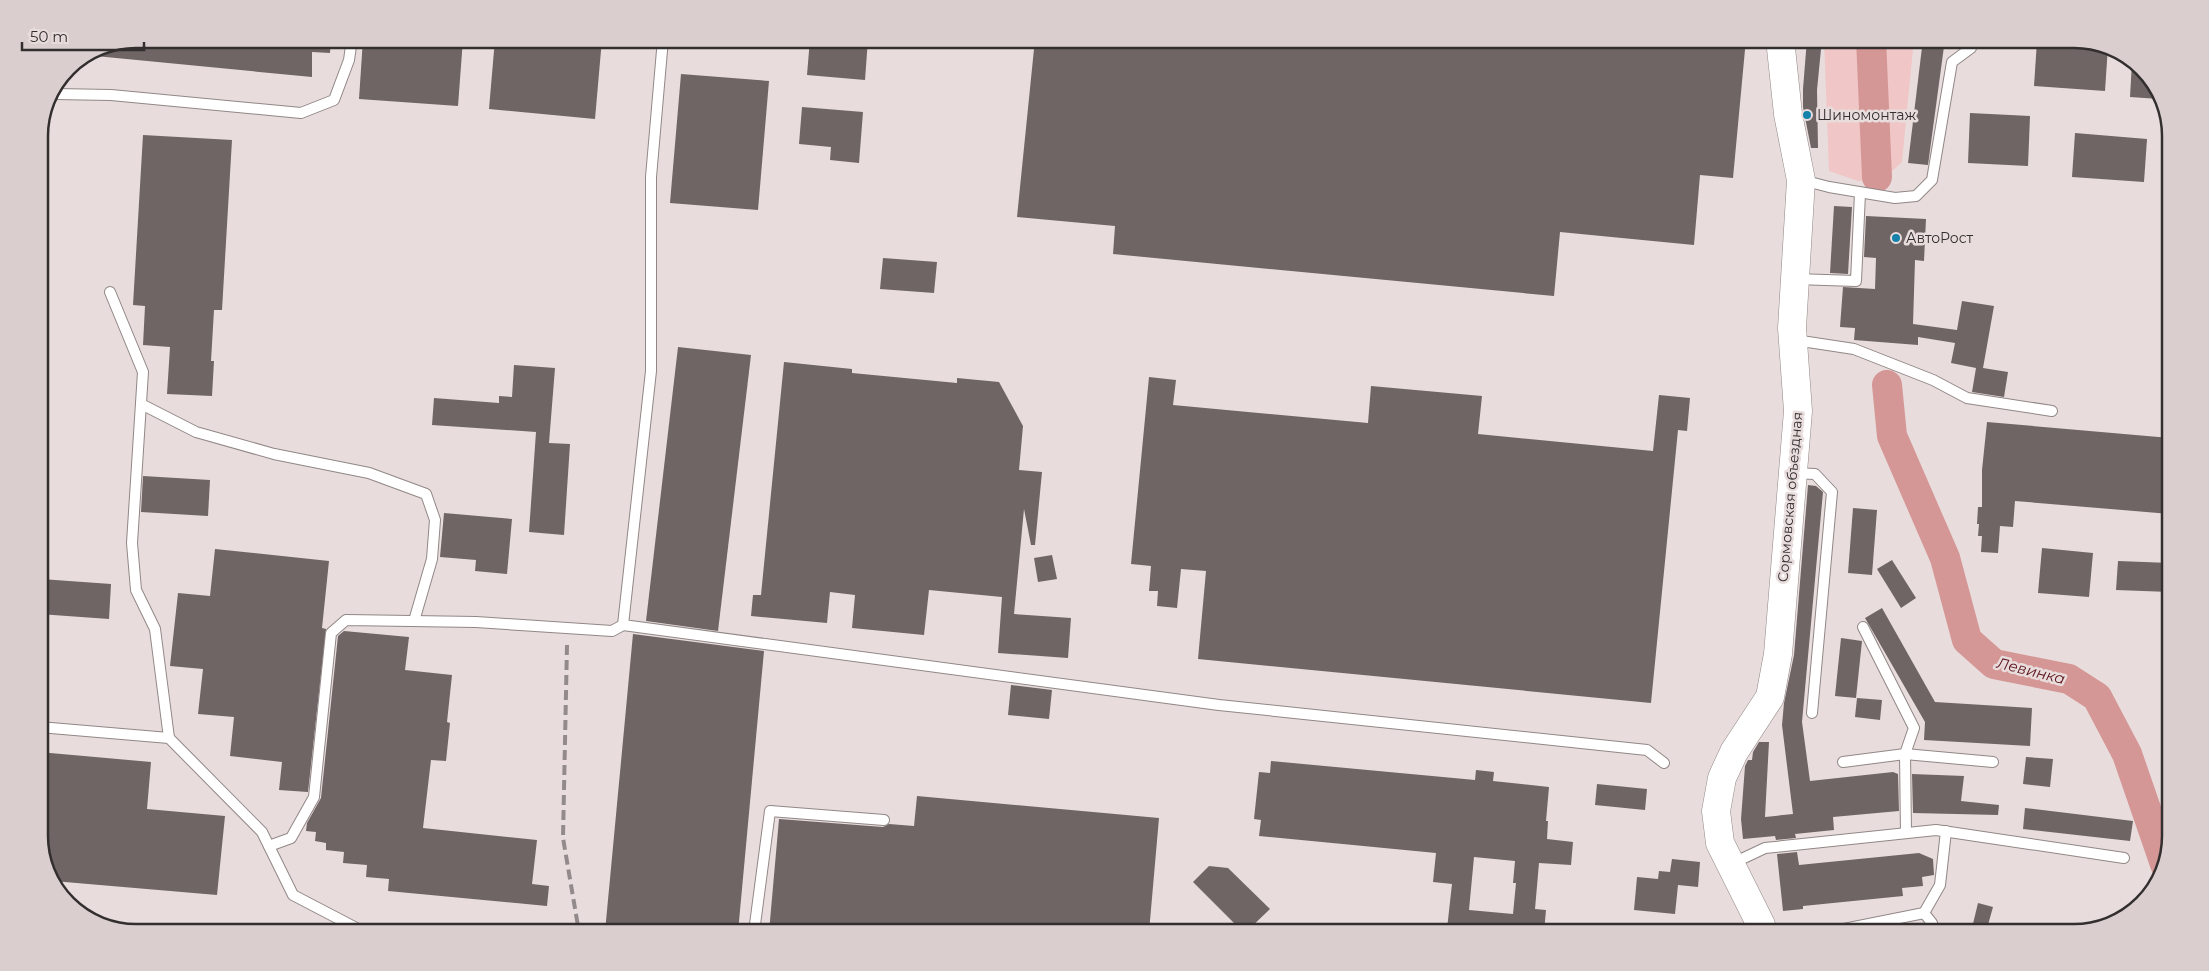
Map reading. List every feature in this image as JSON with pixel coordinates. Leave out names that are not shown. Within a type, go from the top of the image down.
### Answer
[{"type":"street","name":"Сормовская объездная","points":[[1760,924],[1720,843],[1716,811],[1722,778],[1734,752],[1770,697],[1778,654],[1798,411],[1793,339],[1794,279],[1801,180],[1788,114],[1781,48]]},
{"type":"lane","points":[[58,94],[111,95],[301,113],[334,100],[349,60],[351,48]]},
{"type":"lane","points":[[622,625],[651,371],[652,176],[662,48]]},
{"type":"lane","points":[[1801,180],[1860,193],[1895,198],[1916,196],[1932,180],[1952,62],[1971,48]]},
{"type":"lane","points":[[1794,279],[1856,281],[1860,193]]},
{"type":"lane","points":[[110,292],[143,372],[132,543],[136,590],[155,629],[168,738],[262,832],[293,895],[349,924]]},
{"type":"lane","points":[[1793,339],[1854,350],[1933,380],[1967,398],[2052,411]]},
{"type":"lane","points":[[141,404],[196,432],[274,454],[369,473],[426,494],[436,520],[432,559],[414,621]]},
{"type":"lane","points":[[1792,473],[1815,474],[1832,492],[1812,713]]},
{"type":"lane","points":[[269,846],[290,838],[314,797],[331,633],[346,620],[476,622],[612,631],[622,625],[1210,704],[1647,750],[1664,763]]},
{"type":"lane","points":[[1863,627],[1914,728],[1905,754],[1906,833]]},
{"type":"lane","points":[[48,728],[168,738]]},
{"type":"lane","points":[[1843,762],[1905,754],[1993,762]]},
{"type":"lane","points":[[755,924],[770,810],[884,820]]},
{"type":"lane","points":[[1730,864],[1765,848],[1936,830],[2124,858]]},
{"type":"lane","points":[[1869,924],[1924,913],[1940,885],[1946,831]]},
{"type":"lane","points":[[1924,913],[1932,924]]},
{"type":"shaded area","points":[[1824,48],[1913,48],[1902,162],[1883,179],[1858,181],[1829,171]]},
{"type":"building","points":[[124,48],[330,48],[330,53],[312,52],[312,77],[97,56]]},
{"type":"building","points":[[362,48],[462,48],[458,106],[359,99]]},
{"type":"building","points":[[494,48],[601,48],[595,119],[489,109]]},
{"type":"building","points":[[809,48],[867,48],[865,80],[807,75]]},
{"type":"building","points":[[1034,48],[1745,48],[1733,178],[1700,175],[1694,245],[1560,232],[1554,296],[1113,254],[1115,226],[1017,217]]},
{"type":"building","points":[[1806,48],[1821,48],[1817,90],[1818,148],[1811,148],[1803,107]]},
{"type":"building","points":[[1922,48],[1944,48],[1928,165],[1908,163]]},
{"type":"building","points":[[2037,48],[2091,49],[2107,54],[2105,91],[2034,86]]},
{"type":"building","points":[[2132,70],[2143,82],[2153,99],[2130,97]]},
{"type":"building","points":[[681,74],[769,81],[758,210],[670,203]]},
{"type":"building","points":[[802,107],[863,112],[859,163],[830,160],[831,147],[799,144]]},
{"type":"building","points":[[1970,113],[2030,116],[2028,166],[1968,163]]},
{"type":"building","points":[[2075,133],[2147,139],[2144,182],[2072,177]]},
{"type":"building","points":[[143,135],[232,140],[222,310],[214,310],[211,361],[214,361],[212,396],[167,394],[170,347],[143,345],[145,306],[133,305]]},
{"type":"building","points":[[1834,206],[1852,207],[1848,274],[1830,273]]},
{"type":"building","points":[[1866,216],[1926,219],[1924,261],[1915,260],[1913,324],[1957,330],[1962,301],[1994,306],[1983,368],[2008,372],[2004,397],[1972,392],[1976,368],[1951,363],[1955,343],[1918,337],[1918,345],[1854,340],[1855,328],[1840,327],[1843,287],[1875,289],[1876,258],[1864,257]]},
{"type":"building","points":[[883,258],[937,262],[934,293],[880,289]]},
{"type":"building","points":[[678,347],[751,355],[718,631],[646,621]]},
{"type":"building","points":[[784,362],[852,369],[852,373],[957,383],[957,378],[999,382],[1023,426],[1019,470],[1042,472],[1035,545],[1031,545],[1024,509],[1014,614],[1071,618],[1068,658],[998,653],[1002,597],[929,590],[924,635],[852,628],[855,595],[830,592],[827,623],[751,616],[753,595],[761,595]]},
{"type":"building","points":[[514,365],[555,368],[549,443],[570,444],[564,535],[529,532],[536,432],[432,425],[434,398],[499,403],[499,396],[512,397]]},
{"type":"building","points":[[1149,377],[1176,380],[1173,405],[1368,423],[1371,386],[1482,396],[1478,434],[1653,451],[1659,395],[1690,398],[1687,431],[1678,430],[1651,703],[1198,659],[1206,571],[1181,569],[1177,608],[1157,606],[1158,591],[1149,591],[1151,566],[1131,564]]},
{"type":"building","points":[[1987,422],[2161,437],[2162,513],[2015,501],[2013,527],[2000,526],[1998,553],[1981,552],[1982,536],[1978,536],[1979,524],[1977,524],[1978,507],[1982,507],[1982,470]]},
{"type":"building","points":[[143,476],[210,480],[208,516],[141,512]]},
{"type":"building","points":[[1808,485],[1816,486],[1823,492],[1802,722],[1810,781],[1893,772],[1898,774],[1899,811],[1833,817],[1834,830],[1795,834],[1796,838],[1776,840],[1775,836],[1743,839],[1741,819],[1745,766],[1748,760],[1752,760],[1753,752],[1759,742],[1769,742],[1765,817],[1793,814],[1782,725],[1784,703],[1794,655]]},
{"type":"building","points":[[1853,508],[1877,510],[1872,575],[1848,573]]},
{"type":"building","points":[[444,513],[512,519],[507,574],[475,571],[476,560],[440,557]]},
{"type":"building","points":[[2042,548],[2093,553],[2089,597],[2038,593]]},
{"type":"building","points":[[215,549],[329,561],[322,628],[326,629],[308,792],[279,790],[282,762],[230,756],[234,717],[198,714],[203,669],[170,666],[178,593],[210,596]]},
{"type":"building","points":[[1052,555],[1057,579],[1038,582],[1034,558]]},
{"type":"building","points":[[1892,560],[1916,598],[1901,608],[1877,569]]},
{"type":"building","points":[[2118,561],[2162,563],[2162,592],[2116,590]]},
{"type":"building","points":[[48,580],[111,584],[109,619],[48,615]]},
{"type":"building","points":[[1882,608],[1935,702],[2032,708],[2030,746],[1924,740],[1925,722],[1865,618]]},
{"type":"building","points":[[344,631],[409,637],[405,670],[452,675],[447,722],[450,723],[446,761],[431,760],[423,828],[537,840],[532,884],[549,886],[547,906],[388,891],[389,879],[366,877],[367,865],[343,863],[344,852],[326,850],[326,843],[315,841],[316,832],[306,831],[307,823],[321,798],[338,636]]},
{"type":"building","points":[[633,634],[764,651],[739,924],[606,924]]},
{"type":"building","points":[[1841,638],[1862,641],[1856,698],[1835,696]]},
{"type":"building","points":[[1011,685],[1052,690],[1049,719],[1008,715]]},
{"type":"building","points":[[1857,698],[1882,700],[1880,720],[1855,717]]},
{"type":"building","points":[[48,753],[151,762],[147,809],[225,816],[217,895],[60,882],[49,853]]},
{"type":"building","points":[[2026,757],[2053,759],[2050,787],[2023,784]]},
{"type":"building","points":[[1271,761],[1475,780],[1476,770],[1494,772],[1493,781],[1549,787],[1546,821],[1548,821],[1547,839],[1573,842],[1571,865],[1539,863],[1535,909],[1546,910],[1545,924],[1448,924],[1452,884],[1433,882],[1436,853],[1259,836],[1261,820],[1254,819],[1259,772],[1270,773]],"holes":[[[1474,857],[1515,861],[1513,883],[1516,883],[1513,914],[1469,910]]]},
{"type":"building","points":[[1912,774],[1964,776],[1961,801],[1999,805],[1998,815],[1913,813]]},
{"type":"building","points":[[1597,784],[1647,789],[1645,810],[1595,805]]},
{"type":"building","points":[[917,796],[1159,818],[1150,924],[770,924],[779,819],[883,827],[889,824],[914,826]]},
{"type":"building","points":[[2025,808],[2133,821],[2130,841],[2023,829]]},
{"type":"building","points":[[1797,852],[1799,865],[1919,853],[1933,859],[1934,875],[1922,877],[1923,886],[1902,888],[1903,896],[1803,906],[1803,909],[1783,911],[1777,854]]},
{"type":"building","points":[[1672,859],[1700,862],[1698,887],[1678,885],[1675,914],[1634,910],[1637,877],[1658,879],[1659,871],[1670,872]]},
{"type":"building","points":[[1209,866],[1228,868],[1270,909],[1254,924],[1235,924],[1193,882]]},
{"type":"building","points":[[1978,903],[1993,907],[1988,924],[1973,924]]},
{"type":"waterway","name":"Левинка","points":[[1871,48],[1877,177]]},
{"type":"waterway","name":"Левинка","points":[[1887,385],[1892,436],[1945,558],[1967,640],[1994,664],[2069,679],[2097,697],[2127,754],[2160,850]]},
{"type":"railway","points":[[567,645],[563,838],[578,924]]},
{"type":"place","name":"Шиномонтаж","points":[[1807,115]]},
{"type":"place","name":"АвтоРост","points":[[1896,238]]}]
